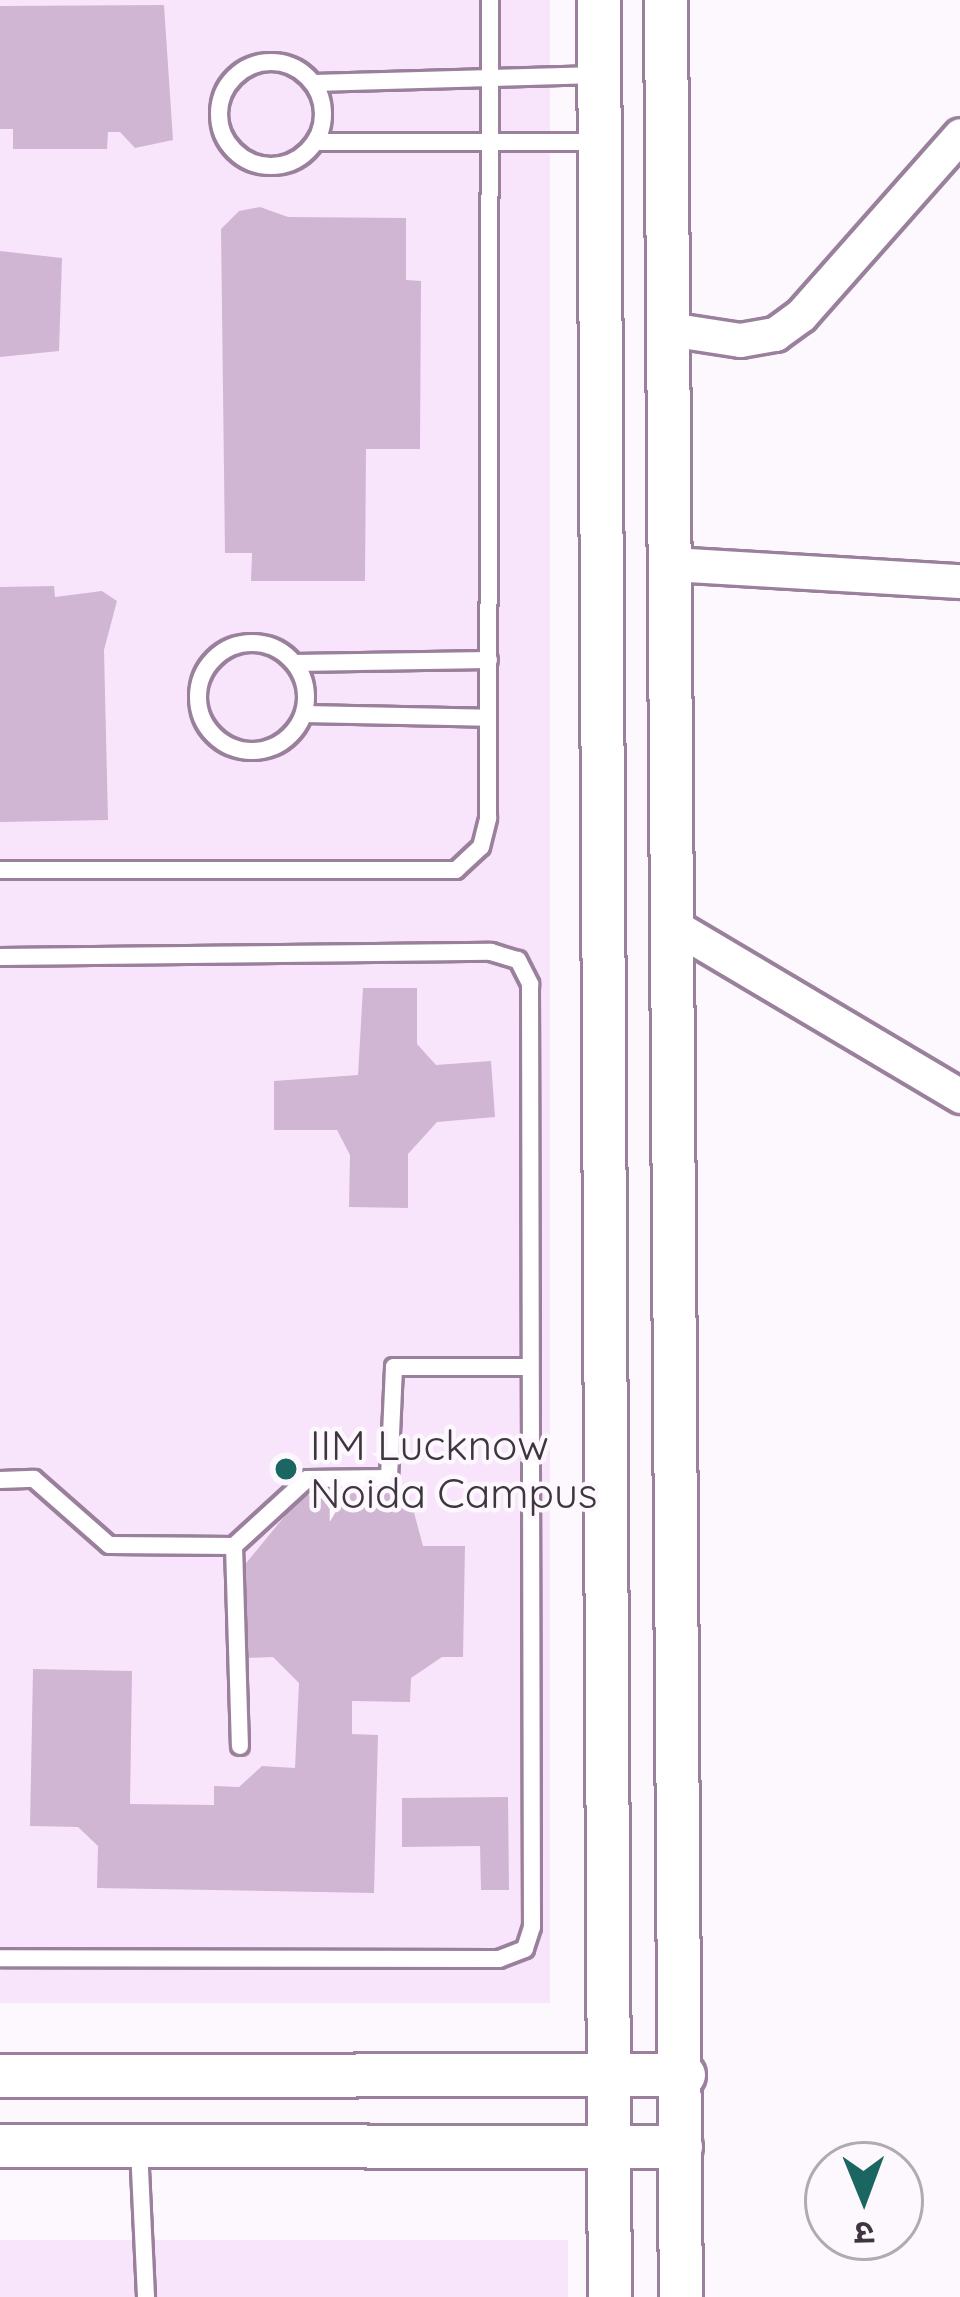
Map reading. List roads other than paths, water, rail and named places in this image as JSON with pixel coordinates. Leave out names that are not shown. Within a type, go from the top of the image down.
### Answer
[{"type":"street","points":[[598,0],[610,2297]]},
{"type":"street","points":[[666,0],[684,2075],[681,2297]]},
{"type":"street","points":[[669,329],[740,340],[775,334],[801,315],[960,135]]},
{"type":"street","points":[[671,563],[960,581]]},
{"type":"street","points":[[604,926],[674,926],[960,1096]]},
{"type":"street","points":[[0,2076],[684,2075]]},
{"type":"street","points":[[0,2146],[681,2147]]},
{"type":"lane","points":[[0,870],[456,870],[481,847],[488,818],[490,0]]},
{"type":"lane","points":[[599,75],[492,82],[313,82],[266,62],[235,77],[219,107],[226,141],[254,163],[289,163],[316,142],[600,142]]},
{"type":"lane","points":[[313,82],[323,112],[316,142]]},
{"type":"lane","points":[[295,663],[304,714],[282,742],[247,751],[214,736],[198,705],[204,670],[230,647],[266,644],[295,663],[489,660]]},
{"type":"lane","points":[[304,714],[488,718]]},
{"type":"lane","points":[[0,957],[490,952],[518,960],[530,984],[527,1367],[532,1927],[525,1949],[499,1959],[0,1958]]},
{"type":"lane","points":[[0,1480],[34,1479],[110,1545],[234,1546],[307,1479],[389,1478],[394,1367],[527,1367]]},
{"type":"lane","points":[[234,1546],[240,1746]]},
{"type":"lane","points":[[139,2146],[146,2297]]},
{"type":"place","name":"IIM Lucknow Noida Campus","points":[[286,1469]]}]
